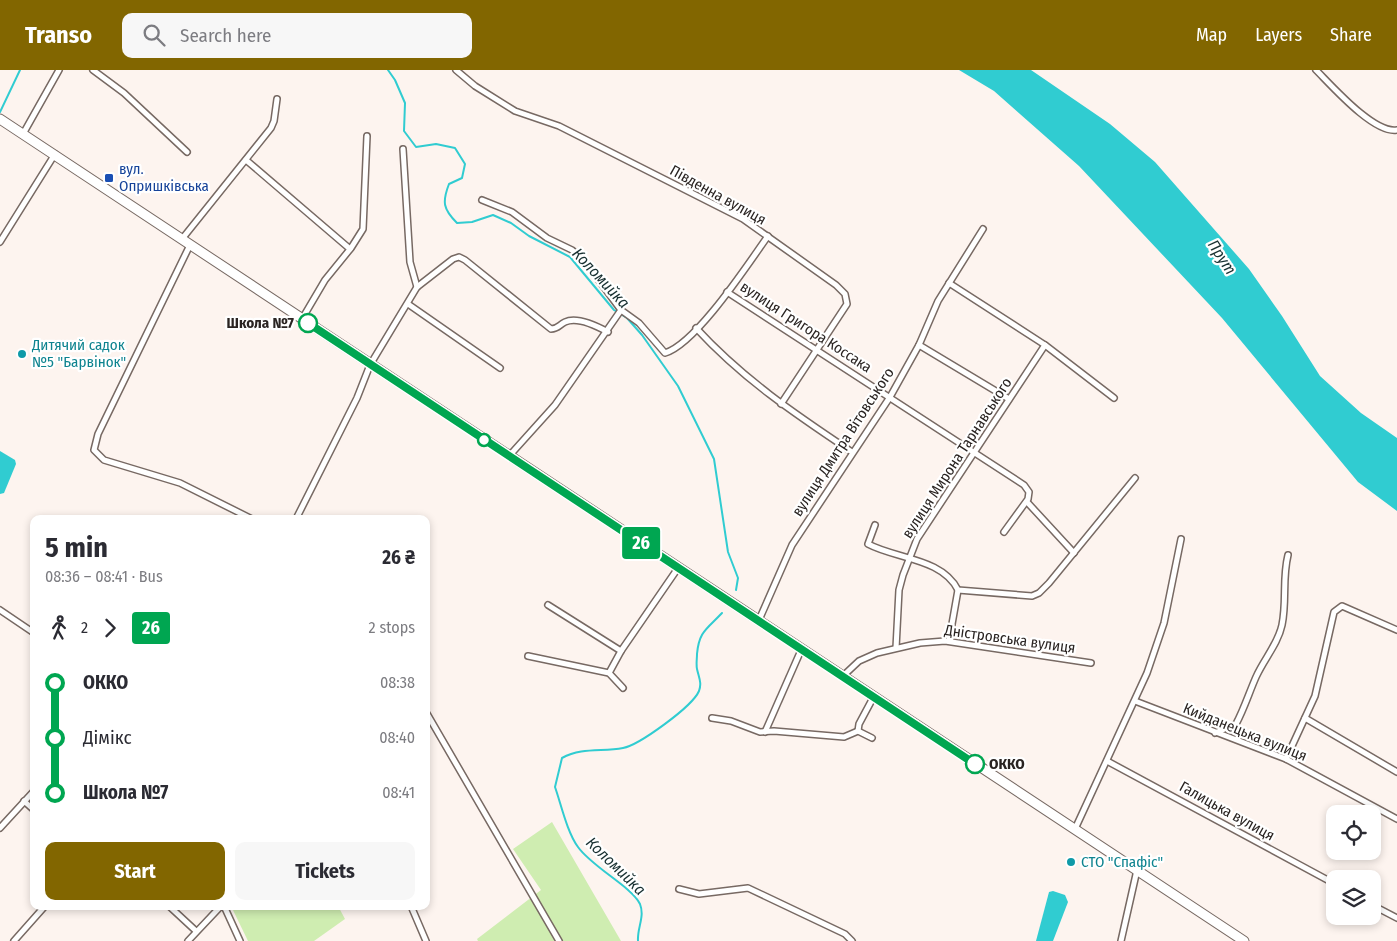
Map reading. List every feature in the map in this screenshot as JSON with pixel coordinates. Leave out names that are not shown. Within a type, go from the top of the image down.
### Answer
[{"type":"main road","points":[[1,120],[1244,941]]},
{"type":"street","points":[[23,134],[59,70]]},
{"type":"street","points":[[93,70],[124,94],[187,152]]},
{"type":"street","name":"Південна вулиця","points":[[456,70],[475,86],[515,111],[559,126],[743,219],[836,285],[848,299],[818,351],[781,404]]},
{"type":"street","points":[[1316,70],[1366,117],[1388,130],[1397,130]]},
{"type":"street","points":[[182,239],[246,160],[274,121],[277,99]]},
{"type":"street","points":[[302,319],[325,280],[350,249],[364,225],[367,136]]},
{"type":"street","points":[[402,149],[410,262],[417,287]]},
{"type":"street","points":[[0,242],[55,154]]},
{"type":"street","points":[[246,160],[350,249]]},
{"type":"street","points":[[482,200],[512,212],[547,238],[572,250],[587,264],[620,313],[640,323],[665,353],[696,328],[727,292],[768,236]]},
{"type":"street","name":"вулиця Дмитра Вітовського","points":[[759,620],[792,545],[890,397],[919,345],[938,301],[983,229]]},
{"type":"street","points":[[190,245],[98,434],[94,450],[102,459],[173,480],[244,515]]},
{"type":"street","points":[[298,515],[357,398],[370,365],[417,287],[453,259],[460,258],[551,329],[555,329],[565,322],[575,320],[608,332]]},
{"type":"street","points":[[949,283],[1046,345],[1114,398]]},
{"type":"street","name":"вулиця Григора Коссака","points":[[727,292],[1024,485],[1029,494],[1027,502]]},
{"type":"street","points":[[408,304],[500,368]]},
{"type":"street","points":[[509,456],[555,405],[620,313]]},
{"type":"street","points":[[696,328],[726,361],[781,404],[852,452]]},
{"type":"street","points":[[919,345],[1009,399]]},
{"type":"street","name":"вулиця Мирона Тарнавського","points":[[896,648],[900,590],[909,558],[923,529],[1046,345]]},
{"type":"street","points":[[958,590],[1016,596],[1035,595],[1044,589],[1135,478]]},
{"type":"street","points":[[1004,532],[1027,502],[1074,553]]},
{"type":"street","points":[[875,525],[868,544],[909,558],[941,572],[953,581],[958,590],[949,641]]},
{"type":"street","points":[[1075,829],[1135,701],[1164,623],[1181,539]]},
{"type":"street","points":[[1215,732],[1236,724],[1256,676],[1277,639],[1282,625],[1286,593],[1284,578],[1288,555]]},
{"type":"street","points":[[609,673],[621,651],[678,568]]},
{"type":"street","points":[[548,605],[621,651]]},
{"type":"street","points":[[1286,759],[1311,708],[1320,679],[1331,617],[1342,606],[1397,630]]},
{"type":"street","points":[[0,610],[30,630]]},
{"type":"street","name":"Дністровська вулиця","points":[[843,676],[865,658],[896,648],[949,641],[1091,663]]},
{"type":"street","points":[[765,732],[802,648]]},
{"type":"street","points":[[528,656],[609,673],[623,688]]},
{"type":"street","points":[[858,731],[859,724],[874,696]]},
{"type":"street","name":"Кийданецька вулиця","points":[[1135,701],[1286,759],[1397,819]]},
{"type":"street","points":[[712,718],[731,721],[756,731],[844,737],[858,731],[872,738]]},
{"type":"street","points":[[1305,718],[1397,772]]},
{"type":"street","points":[[430,719],[559,941]]},
{"type":"street","name":"Галицька вулиця","points":[[1107,760],[1326,879]]},
{"type":"street","points":[[0,828],[30,795]]},
{"type":"street","points":[[24,801],[30,806]]},
{"type":"street","points":[[1121,941],[1137,870]]},
{"type":"street","points":[[679,889],[698,894],[748,888],[845,934],[852,941]]},
{"type":"street","points":[[14,941],[41,910]]},
{"type":"street","points":[[173,910],[196,931]]},
{"type":"street","points":[[188,941],[219,910]]},
{"type":"street","points":[[225,910],[240,941]]},
{"type":"street","points":[[413,910],[426,941]]},
{"type":"street","points":[[1381,910],[1397,918]]},
{"type":"green space","points":[[552,822],[621,941],[478,941],[477,939],[541,890],[513,849]]},
{"type":"green space","points":[[233,910],[340,910],[345,919],[314,941],[248,941]]},
{"type":"water","name":"Прут","points":[[959,70],[1031,70],[1110,124],[1155,162],[1249,269],[1282,316],[1320,376],[1361,413],[1397,438],[1397,511],[1358,482],[1222,318],[1079,166],[994,91]]},
{"type":"water","points":[[0,451],[15,460],[16,464],[4,493],[0,494]]},
{"type":"water","points":[[1053,891],[1065,895],[1068,902],[1053,941],[1036,941],[1049,892]]},
{"type":"waterway","points":[[0,112],[20,70]]},
{"type":"waterway","name":"Коломийка","points":[[388,70],[395,80],[405,103],[404,131],[416,147],[436,144],[455,148],[465,164],[462,178],[449,184],[445,196],[446,209],[452,218],[457,223],[472,222],[493,215],[511,223],[529,236],[570,257],[614,310],[627,318],[642,335],[678,386],[714,459],[728,552],[738,578],[736,590]]},
{"type":"waterway","name":"Коломийка","points":[[638,941],[642,913],[636,897],[592,862],[578,847],[571,834],[555,787],[562,758],[577,752],[623,748],[631,745],[652,733],[686,706],[700,688],[697,669],[697,654],[700,640],[705,631],[722,613]]},
{"type":"bus line","name":"26","points":[[308,323],[975,764]]},
{"type":"place","name":"вул. Опришківська","points":[[109,178]]},
{"type":"place","name":"Школа №7","points":[[308,323]]},
{"type":"place","name":"Дитячий садок №5 \"Барвінок\"","points":[[22,354]]},
{"type":"place","name":"ОККО","points":[[975,764]]},
{"type":"place","name":"СТО \"Спафіс\"","points":[[1071,862]]}]
